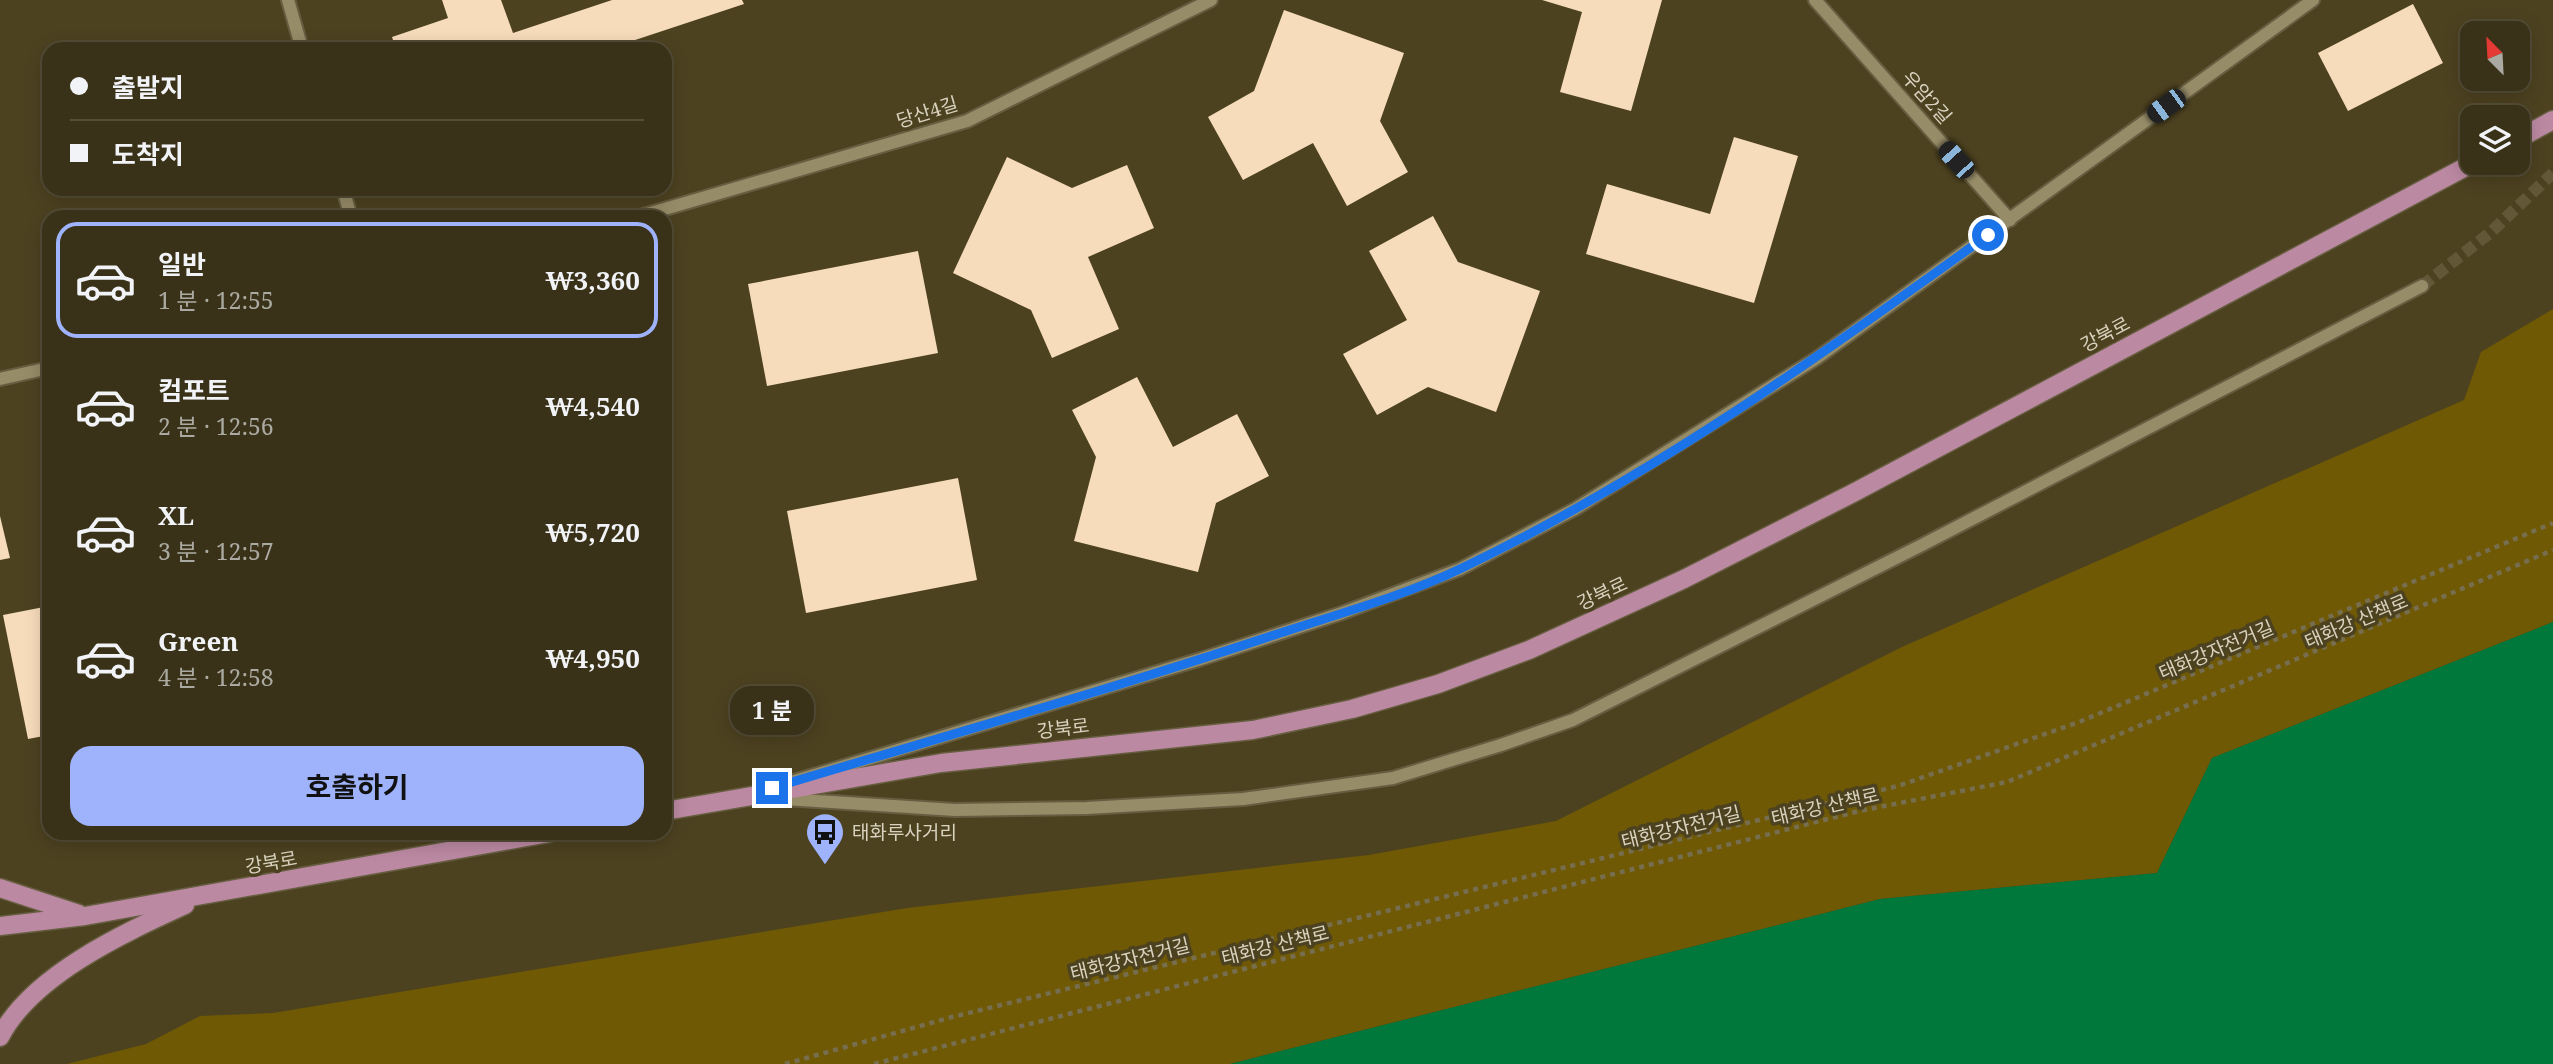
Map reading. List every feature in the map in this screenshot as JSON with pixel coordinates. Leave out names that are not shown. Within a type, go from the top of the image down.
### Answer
[{"type":"main road","points":[[2530,133],[2553,121]]},
{"type":"main road","name":"강북로","points":[[672,810],[941,763],[1253,730],[1352,709],[1438,684],[1529,650],[1684,579],[1855,492],[2460,170]]},
{"type":"main road","name":"강북로","points":[[0,926],[85,916],[505,840]]},
{"type":"main road","points":[[0,888],[85,916]]},
{"type":"main road","points":[[0,1037],[35,994],[71,966],[149,922],[207,894]]},
{"type":"street","points":[[288,0],[300,42]]},
{"type":"street","name":"당산4길","points":[[661,210],[967,121],[1211,0]]},
{"type":"street","name":"우암2길","points":[[1815,0],[2010,220]]},
{"type":"street","points":[[746,796],[1201,659],[1342,613],[1460,569],[1575,509],[1817,358],[2313,0]]},
{"type":"street","points":[[746,796],[955,810],[1087,808],[1243,799],[1405,774],[1573,719],[1920,546],[2422,286]]},
{"type":"street","points":[[0,379],[42,370]]},
{"type":"path","name":"태화강자전거길","points":[[785,1064],[952,1017],[1898,786],[2079,722],[2553,523]]},
{"type":"path","name":"태화강 산책로","points":[[874,1064],[1859,811],[2007,782],[2553,550]]},
{"type":"shaded area","points":[[2553,309],[2553,622],[2212,758],[2157,873],[1880,899],[1230,1064],[67,1064],[146,1044],[200,1016],[273,1013],[907,908],[1369,855],[1556,821],[1902,647],[2464,400],[2481,352]]},
{"type":"shaded area","points":[[2553,622],[2553,1064],[1230,1064],[1880,899],[2157,873],[2212,758]]},
{"type":"building","points":[[442,0],[501,0],[513,33],[612,0],[742,0],[744,4],[629,42],[394,42],[392,37],[448,18]]},
{"type":"building","points":[[1542,0],[1662,0],[1631,111],[1560,92],[1582,12]]},
{"type":"building","points":[[2413,4],[2443,63],[2348,111],[2318,53]]},
{"type":"building","points":[[1284,10],[1404,53],[1380,121],[1408,172],[1347,206],[1313,143],[1243,180],[1208,117],[1254,91]]},
{"type":"building","points":[[1734,137],[1798,156],[1754,303],[1586,254],[1607,184],[1710,214]]},
{"type":"building","points":[[1007,157],[1072,188],[1127,165],[1154,228],[1088,257],[1119,329],[1052,358],[1031,310],[953,273]]},
{"type":"building","points":[[1433,216],[1458,262],[1540,291],[1496,412],[1428,387],[1377,415],[1343,354],[1407,320],[1369,251]]},
{"type":"building","points":[[918,251],[938,353],[767,386],[748,284]]},
{"type":"building","points":[[1137,377],[1173,447],[1237,414],[1269,476],[1216,503],[1198,572],[1074,541],[1096,457],[1072,410]]},
{"type":"building","points":[[958,478],[977,580],[806,613],[787,511]]},
{"type":"building","points":[[0,516],[10,558],[0,560]]},
{"type":"building","points":[[42,607],[42,736],[28,739],[3,615]]},
{"type":"tunnel","points":[[2422,286],[2491,232],[2553,173]]},
{"type":"place","name":"태화루사거리","points":[[825,866]]},
{"type":"route","points":[[772,788],[1201,659],[1342,613],[1460,569],[1575,509],[1817,358],[1988,235]]}]
